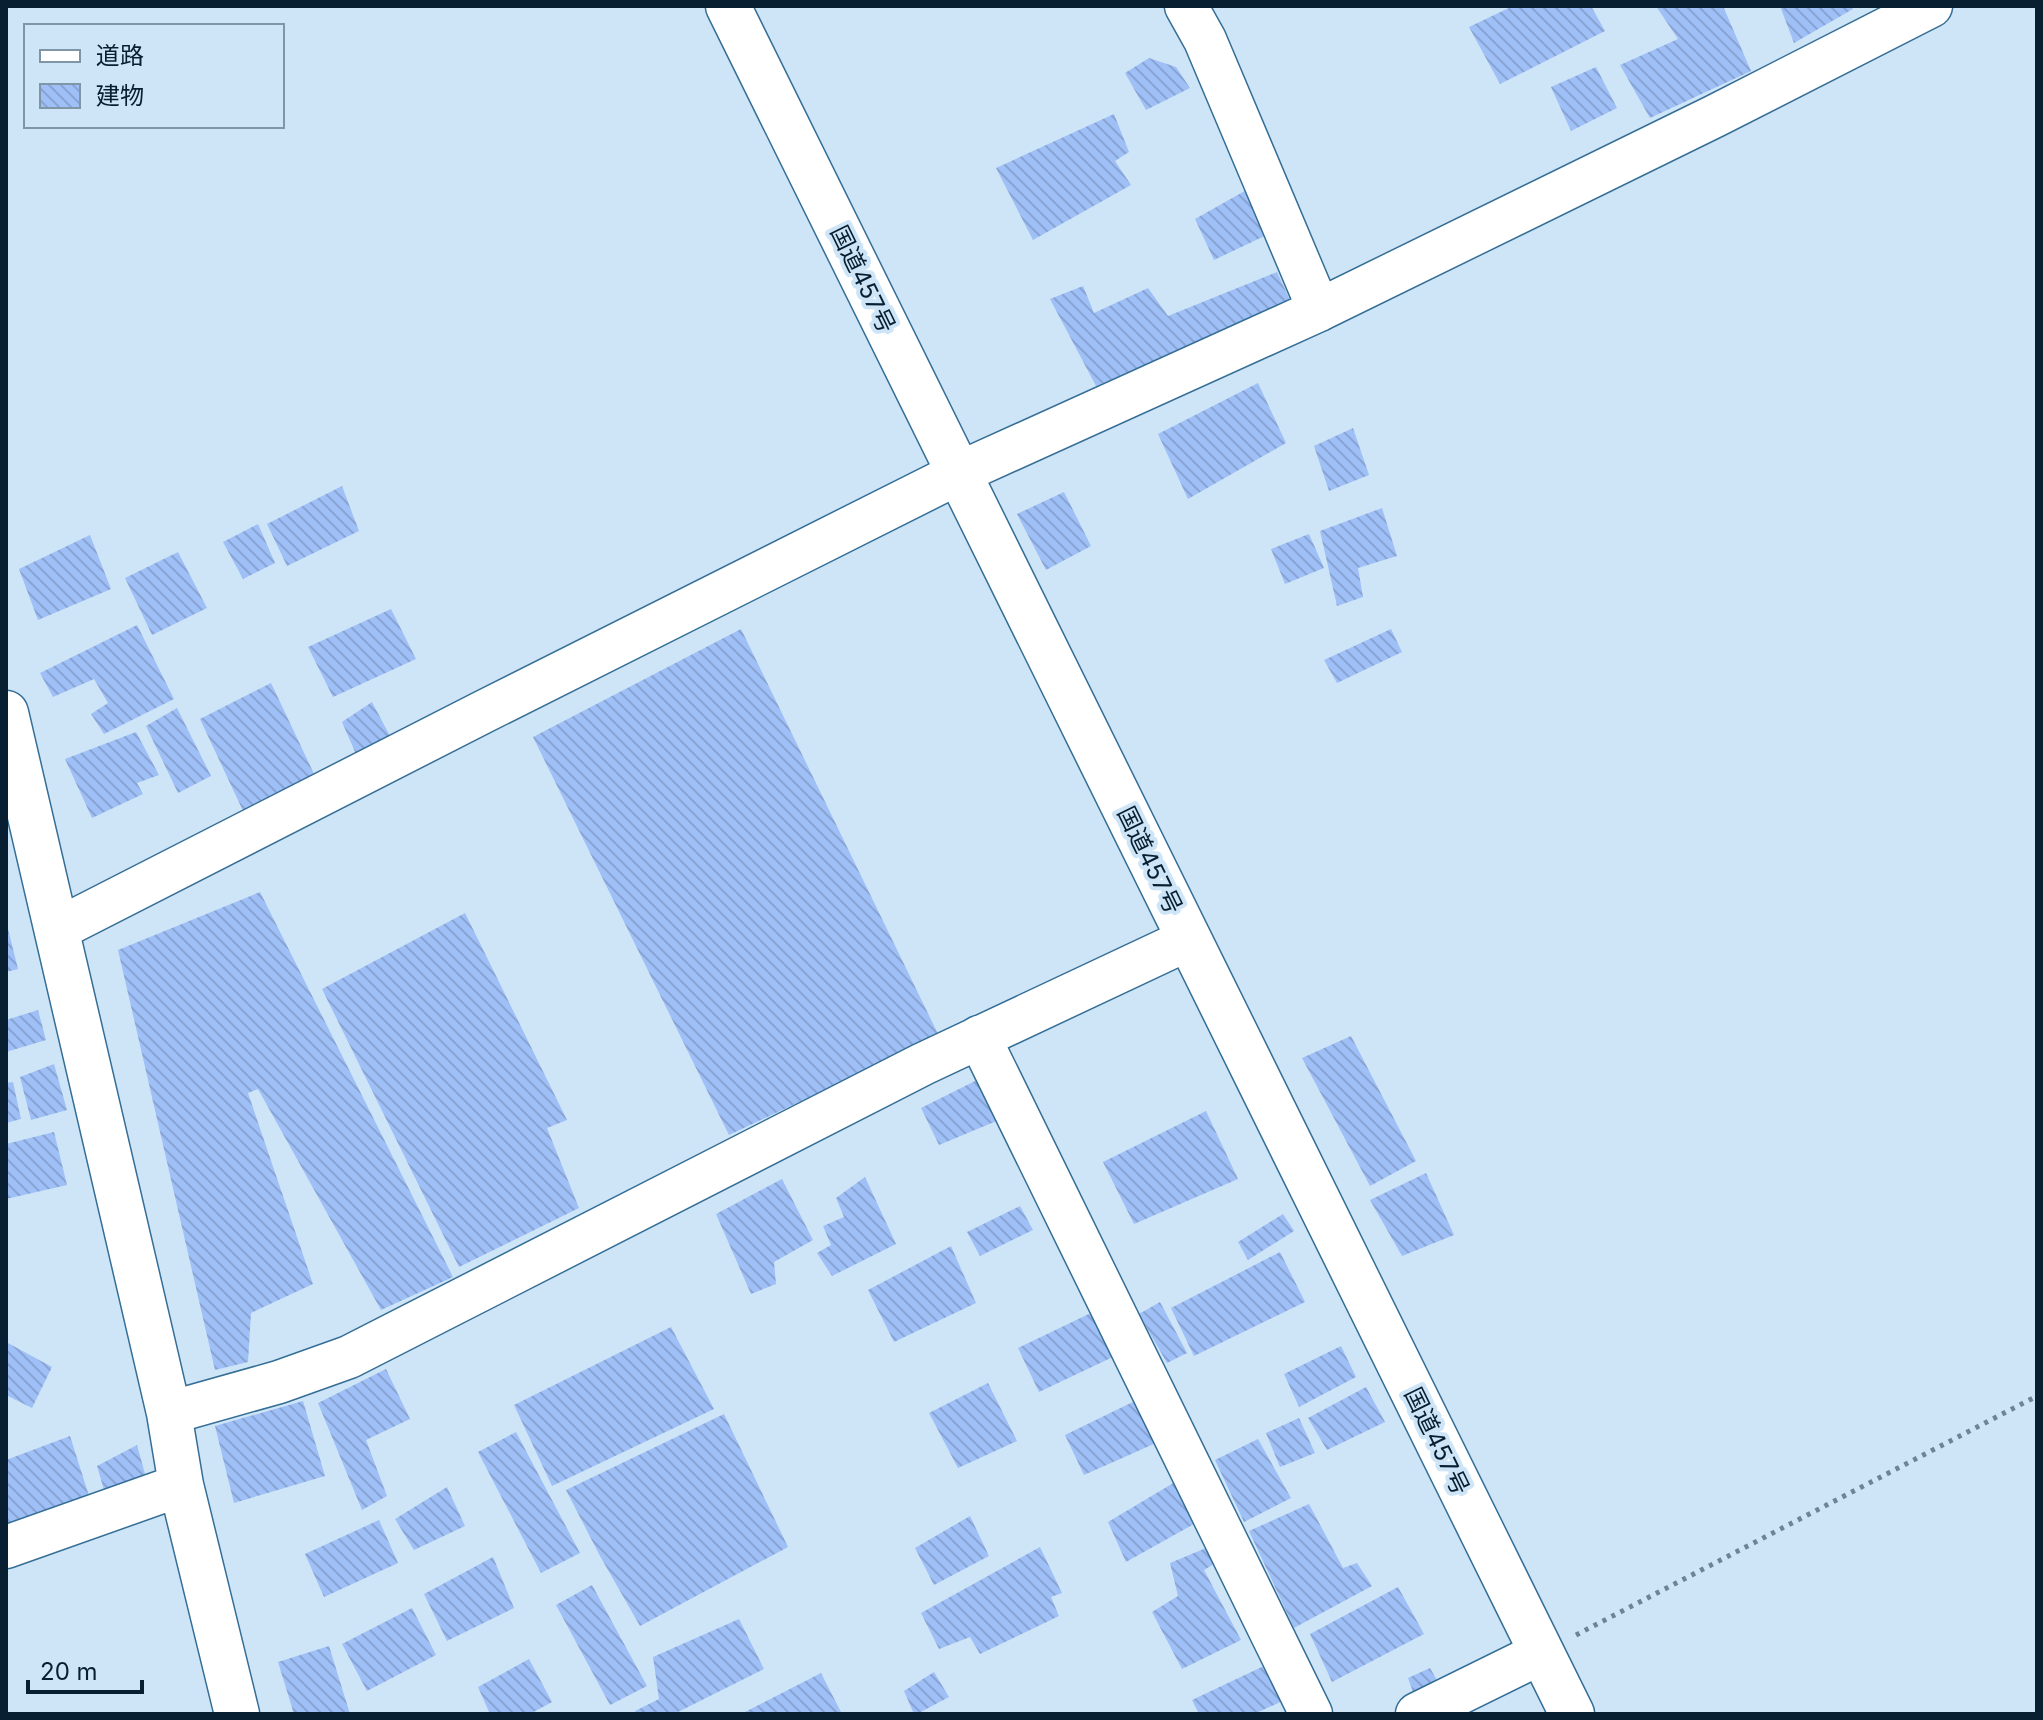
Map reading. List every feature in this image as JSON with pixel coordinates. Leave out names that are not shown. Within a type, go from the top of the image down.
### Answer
[{"type":"main road","name":"国道457号","points":[[728,6],[1572,1714]]},
{"type":"main road","points":[[6,713],[14,780],[56,930],[169,1413],[181,1485],[237,1714]]},
{"type":"street","points":[[1186,6],[1205,40],[1319,310]]},
{"type":"street","points":[[56,930],[959,473],[1319,310],[1715,116],[1931,6]]},
{"type":"street","points":[[169,1413],[279,1382],[349,1357],[868,1092],[1189,939]]},
{"type":"street","points":[[979,1037],[1311,1714]]},
{"type":"street","points":[[6,1547],[181,1485]]},
{"type":"street","points":[[1417,1714],[1541,1653]]},
{"type":"path","points":[[1541,1653],[2037,1396]]},
{"type":"building","points":[[1513,6],[1591,6],[1605,31],[1500,84],[1469,27]]},
{"type":"building","points":[[1656,6],[1723,6],[1751,71],[1650,118],[1620,65],[1678,39]]},
{"type":"building","points":[[1780,6],[1852,6],[1853,9],[1794,43]]},
{"type":"building","points":[[1149,58],[1176,67],[1190,88],[1146,110],[1125,73]]},
{"type":"building","points":[[1596,67],[1617,108],[1571,131],[1551,87]]},
{"type":"building","points":[[1114,114],[1129,152],[1115,161],[1131,185],[1033,240],[996,168]]},
{"type":"building","points":[[1250,188],[1273,232],[1214,260],[1195,219]]},
{"type":"building","points":[[1277,272],[1291,302],[1096,386],[1050,299],[1083,286],[1094,313],[1148,288],[1168,316]]},
{"type":"building","points":[[1258,383],[1286,443],[1188,499],[1158,434]]},
{"type":"building","points":[[1353,428],[1369,475],[1329,491],[1314,446]]},
{"type":"building","points":[[342,486],[359,531],[287,566],[267,524]]},
{"type":"building","points":[[1064,492],[1091,546],[1046,570],[1017,514]]},
{"type":"building","points":[[1382,508],[1397,556],[1358,568],[1363,597],[1337,606],[1320,531]]},
{"type":"building","points":[[258,524],[275,563],[243,579],[223,542]]},
{"type":"building","points":[[1309,534],[1324,568],[1285,584],[1271,549]]},
{"type":"building","points":[[90,535],[111,589],[38,620],[19,569]]},
{"type":"building","points":[[178,552],[207,608],[152,635],[125,578]]},
{"type":"building","points":[[391,609],[416,659],[333,697],[308,647]]},
{"type":"building","points":[[137,625],[174,699],[104,734],[91,714],[108,703],[94,679],[53,697],[40,673]]},
{"type":"building","points":[[741,629],[939,1036],[729,1135],[533,737]]},
{"type":"building","points":[[1391,629],[1402,652],[1337,683],[1324,660]]},
{"type":"building","points":[[271,683],[316,778],[244,813],[200,719]]},
{"type":"building","points":[[372,702],[390,736],[356,754],[342,722]]},
{"type":"building","points":[[177,708],[211,776],[178,793],[146,726]]},
{"type":"building","points":[[136,732],[159,775],[137,783],[143,794],[92,818],[65,759]]},
{"type":"building","points":[[260,892],[453,1277],[381,1310],[258,1089],[248,1093],[313,1284],[251,1313],[248,1362],[215,1370],[118,950]]},
{"type":"building","points":[[465,913],[567,1120],[547,1128],[579,1208],[459,1267],[322,989]]},
{"type":"building","points":[[6,921],[18,969],[6,972]]},
{"type":"building","points":[[38,1010],[46,1040],[6,1052],[6,1020]]},
{"type":"building","points":[[1351,1036],[1416,1161],[1370,1186],[1302,1058]]},
{"type":"building","points":[[54,1064],[67,1110],[31,1120],[20,1077]]},
{"type":"building","points":[[991,1073],[1011,1115],[939,1145],[921,1108]]},
{"type":"building","points":[[13,1082],[21,1119],[6,1123],[6,1083]]},
{"type":"building","points":[[1206,1111],[1238,1179],[1134,1224],[1103,1162]]},
{"type":"building","points":[[54,1132],[67,1185],[6,1199],[6,1144]]},
{"type":"building","points":[[1426,1173],[1454,1235],[1402,1256],[1370,1200]]},
{"type":"building","points":[[865,1177],[896,1244],[832,1276],[817,1253],[831,1245],[823,1226],[844,1217],[836,1198]]},
{"type":"building","points":[[782,1179],[813,1240],[774,1262],[776,1284],[751,1294],[716,1214]]},
{"type":"building","points":[[1020,1206],[1033,1230],[980,1256],[967,1232]]},
{"type":"building","points":[[1283,1214],[1294,1231],[1248,1260],[1238,1242]]},
{"type":"building","points":[[951,1246],[976,1303],[894,1342],[868,1290]]},
{"type":"building","points":[[1280,1252],[1305,1302],[1194,1356],[1171,1308]]},
{"type":"building","points":[[1160,1302],[1187,1353],[1167,1363],[1139,1314]]},
{"type":"building","points":[[1095,1311],[1115,1356],[1039,1392],[1018,1348]]},
{"type":"building","points":[[671,1327],[714,1409],[552,1486],[514,1405]]},
{"type":"building","points":[[6,1342],[52,1367],[32,1408],[6,1395]]},
{"type":"building","points":[[1341,1346],[1356,1377],[1299,1407],[1284,1374]]},
{"type":"building","points":[[386,1369],[410,1419],[366,1440],[387,1496],[362,1510],[318,1403]]},
{"type":"building","points":[[988,1383],[1017,1441],[958,1468],[929,1413]]},
{"type":"building","points":[[1366,1387],[1385,1422],[1327,1450],[1308,1418]]},
{"type":"building","points":[[1143,1397],[1165,1439],[1084,1475],[1065,1435]]},
{"type":"building","points":[[303,1401],[325,1476],[234,1503],[215,1426]]},
{"type":"building","points":[[724,1414],[788,1547],[640,1626],[566,1490]]},
{"type":"building","points":[[1299,1418],[1315,1453],[1280,1467],[1266,1433]]},
{"type":"building","points":[[516,1432],[580,1553],[541,1573],[478,1452]]},
{"type":"building","points":[[70,1436],[90,1499],[6,1526],[6,1460]]},
{"type":"building","points":[[1258,1439],[1291,1498],[1244,1522],[1215,1460]]},
{"type":"building","points":[[137,1445],[145,1474],[104,1490],[97,1466]]},
{"type":"building","points":[[1175,1482],[1194,1524],[1126,1562],[1108,1522]]},
{"type":"building","points":[[447,1487],[465,1526],[414,1550],[395,1519]]},
{"type":"building","points":[[1309,1504],[1343,1568],[1357,1563],[1372,1586],[1294,1628],[1249,1531]]},
{"type":"building","points":[[970,1516],[989,1556],[934,1585],[915,1548]]},
{"type":"building","points":[[379,1520],[398,1563],[324,1597],[305,1554]]},
{"type":"building","points":[[1040,1547],[1062,1593],[1051,1597],[1059,1616],[980,1654],[970,1637],[939,1649],[921,1613]]},
{"type":"building","points":[[1206,1548],[1214,1564],[1204,1570],[1241,1640],[1182,1669],[1152,1612],[1178,1596],[1170,1563]]},
{"type":"building","points":[[493,1557],[514,1608],[447,1641],[424,1594]]},
{"type":"building","points":[[592,1585],[647,1686],[610,1705],[556,1605]]},
{"type":"building","points":[[1398,1587],[1424,1634],[1332,1682],[1310,1634]]},
{"type":"building","points":[[412,1608],[436,1655],[367,1691],[342,1644]]},
{"type":"building","points":[[739,1619],[764,1669],[674,1714],[637,1714],[635,1711],[659,1699],[653,1657]]},
{"type":"building","points":[[329,1646],[350,1714],[294,1714],[278,1662]]},
{"type":"building","points":[[529,1659],[552,1702],[530,1714],[490,1714],[478,1687]]},
{"type":"building","points":[[1268,1664],[1285,1700],[1254,1714],[1199,1714],[1192,1700]]},
{"type":"building","points":[[1430,1668],[1443,1691],[1417,1703],[1408,1678]]},
{"type":"building","points":[[934,1672],[949,1697],[914,1714],[904,1691]]},
{"type":"building","points":[[821,1673],[842,1714],[741,1714]]}]
